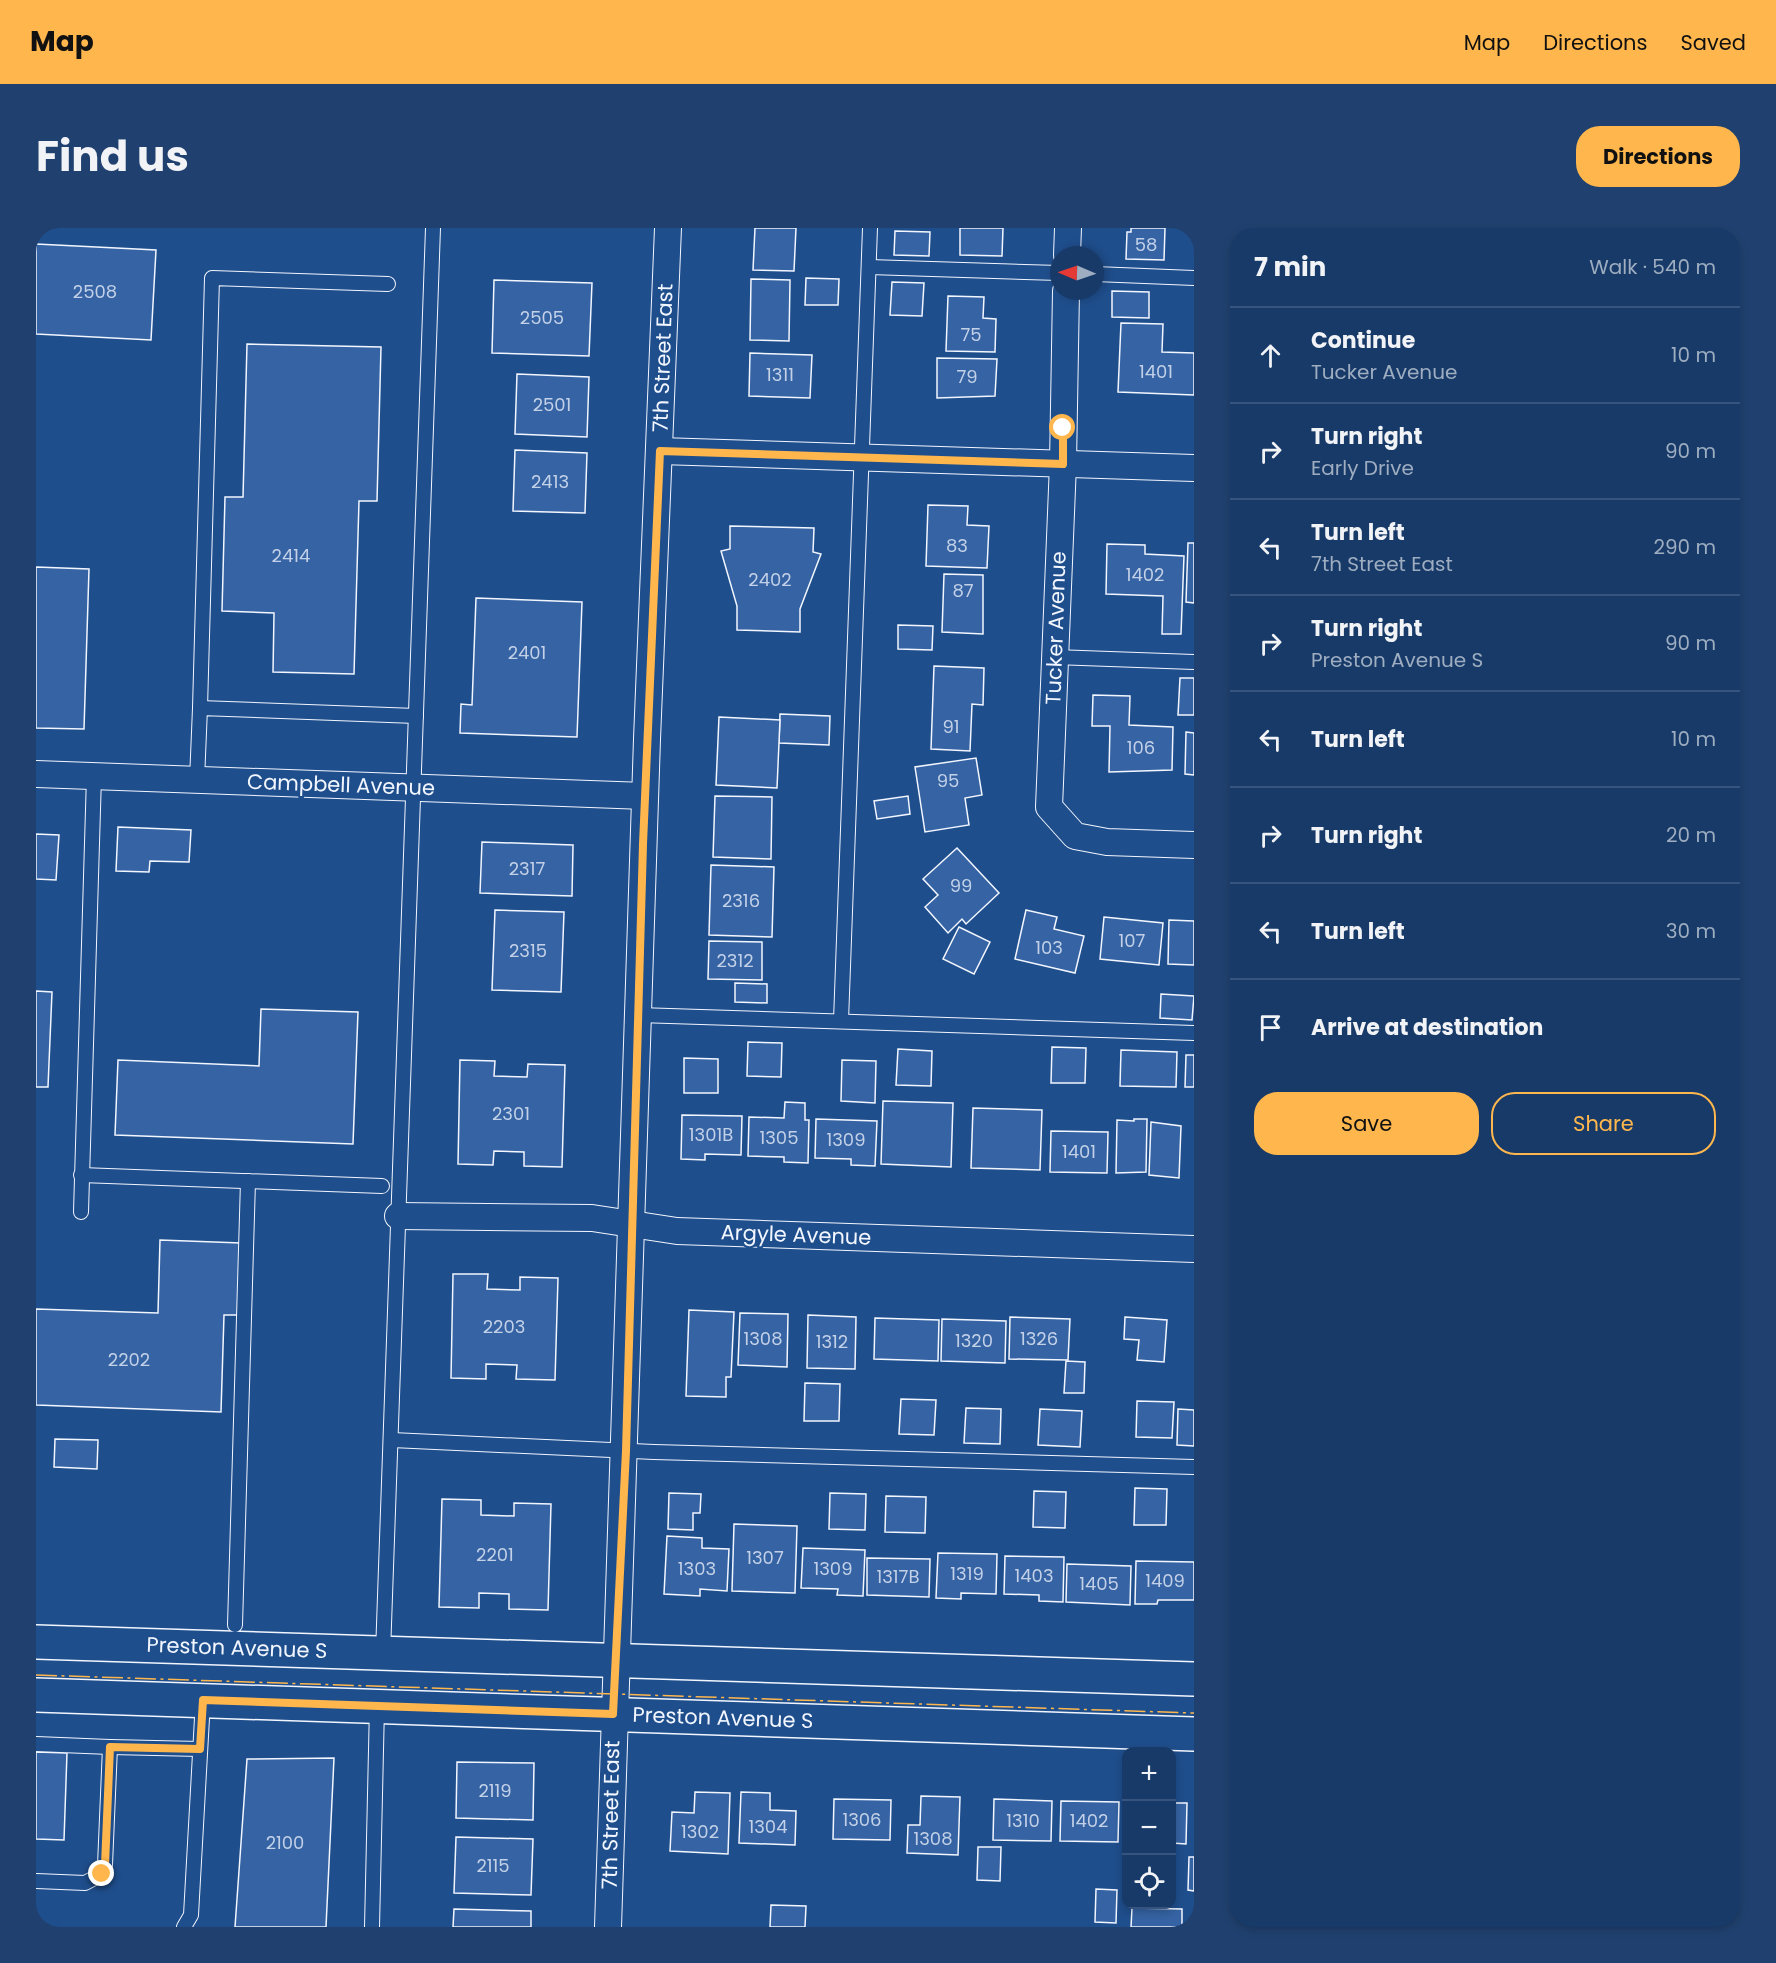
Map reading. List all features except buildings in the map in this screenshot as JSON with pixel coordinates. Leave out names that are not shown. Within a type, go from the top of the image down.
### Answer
[{"type":"main road","name":"Preston Avenue S","points":[[36,1641],[1194,1678]]},
{"type":"main road","name":"Preston Avenue S","points":[[36,1695],[1194,1734]]},
{"type":"street","name":"7th Street East","points":[[608,1927],[613,1714],[626,1451],[645,796],[668,228]]},
{"type":"street","points":[[1067,246],[1068,228]]},
{"type":"street","name":"Tucker Avenue","points":[[1066,300],[1063,464],[1049,807],[1075,836],[1107,842],[1194,845]]},
{"type":"street","points":[[660,451],[1194,468]]},
{"type":"street","name":"Campbell Avenue","points":[[36,774],[645,796]]},
{"type":"street","name":"Argyle Avenue","points":[[398,1216],[592,1218],[677,1230],[1194,1249]]},
{"type":"lane","points":[[383,1653],[433,228]]},
{"type":"lane","points":[[841,1021],[870,228]]},
{"type":"lane","points":[[869,267],[1050,273]]},
{"type":"lane","points":[[1104,274],[1194,278]]},
{"type":"lane","points":[[197,780],[212,278],[388,284]]},
{"type":"lane","points":[[1054,657],[1194,662]]},
{"type":"lane","points":[[200,708],[416,716]]},
{"type":"lane","points":[[81,1212],[94,776]]},
{"type":"lane","points":[[638,1015],[1194,1033]]},
{"type":"lane","points":[[81,1175],[382,1186]]},
{"type":"lane","points":[[236,1625],[248,1181]]},
{"type":"lane","points":[[392,1440],[626,1451],[1194,1467]]},
{"type":"lane","points":[[184,1927],[191,1915],[203,1700]]},
{"type":"lane","points":[[372,1927],[377,1706]]},
{"type":"lane","points":[[36,1744],[200,1749]]},
{"type":"lane","points":[[36,1881],[85,1883],[102,1874],[105,1865],[110,1747]]},
{"type":"power","points":[[36,1675],[1194,1713]]},
{"type":"route","points":[[102,1874],[105,1865],[110,1747],[200,1749],[203,1700],[613,1714],[626,1451],[643,844],[660,451],[1063,464],[1063,428]]}]
